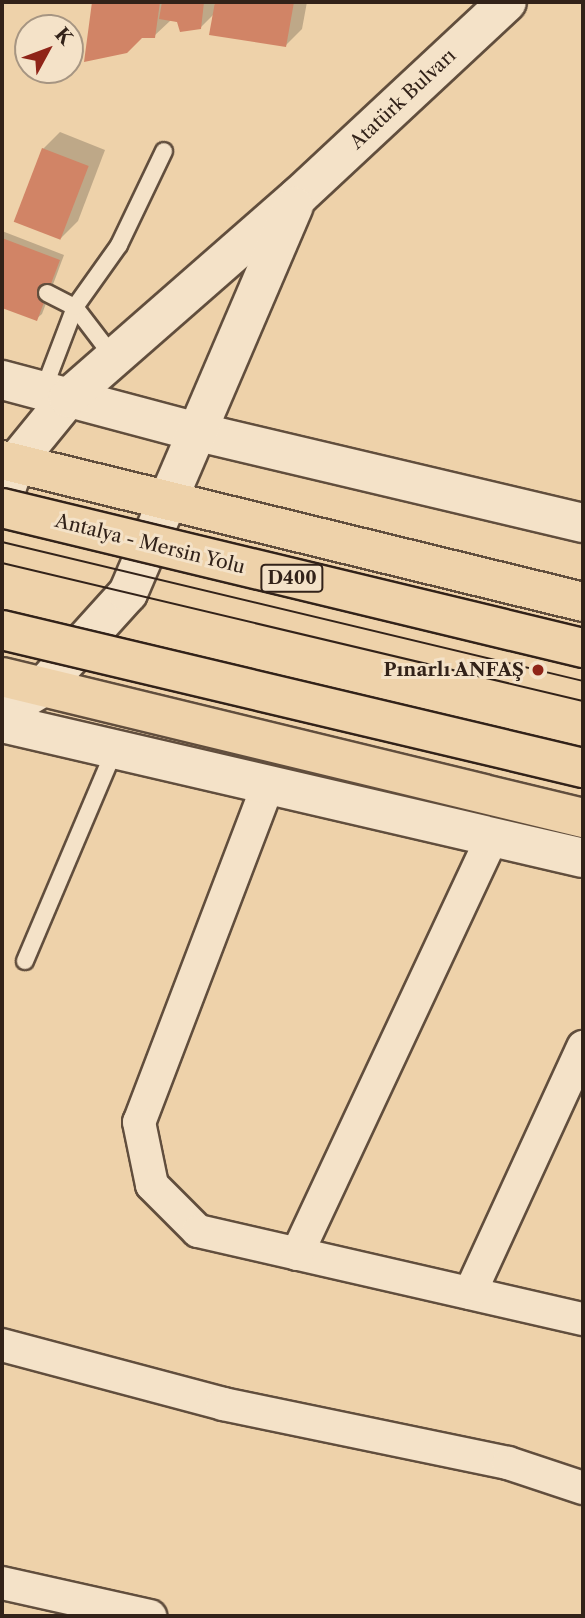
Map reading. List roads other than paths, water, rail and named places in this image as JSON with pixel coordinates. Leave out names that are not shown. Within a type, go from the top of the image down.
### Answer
[{"type":"highway","points":[[9,462],[164,502],[583,602]]},
{"type":"highway","name":"Antalya - Mersin Yolu","points":[[2,508],[583,648]]},
{"type":"highway","points":[[2,630],[583,768]]},
{"type":"highway","points":[[2,677],[583,818]]},
{"type":"street","name":"Atatürk Bulvarı","points":[[2,502],[9,462],[56,394],[114,358],[299,196],[500,3]]},
{"type":"street","points":[[2,712],[43,687],[128,593],[164,502],[198,432],[238,331],[299,196]]},
{"type":"street","points":[[2,380],[198,432],[583,523]]},
{"type":"street","points":[[2,723],[583,858]]},
{"type":"street","points":[[268,785],[139,1122],[152,1185],[198,1231],[583,1319]]},
{"type":"street","points":[[297,1254],[492,837]]},
{"type":"street","points":[[470,1293],[583,1046]]},
{"type":"street","points":[[2,1345],[223,1404],[508,1463],[583,1488]]},
{"type":"street","points":[[2,1583],[150,1616]]},
{"type":"lane","points":[[56,394],[75,307],[119,244],[164,151]]},
{"type":"lane","points":[[47,293],[75,307],[114,358]]},
{"type":"lane","points":[[25,961],[115,749]]},
{"type":"tram line","points":[[2,542],[583,681]]},
{"type":"tram line","points":[[2,563],[583,701]]},
{"type":"place","name":"Pınarlı ANFAŞ","points":[[538,670]]}]
